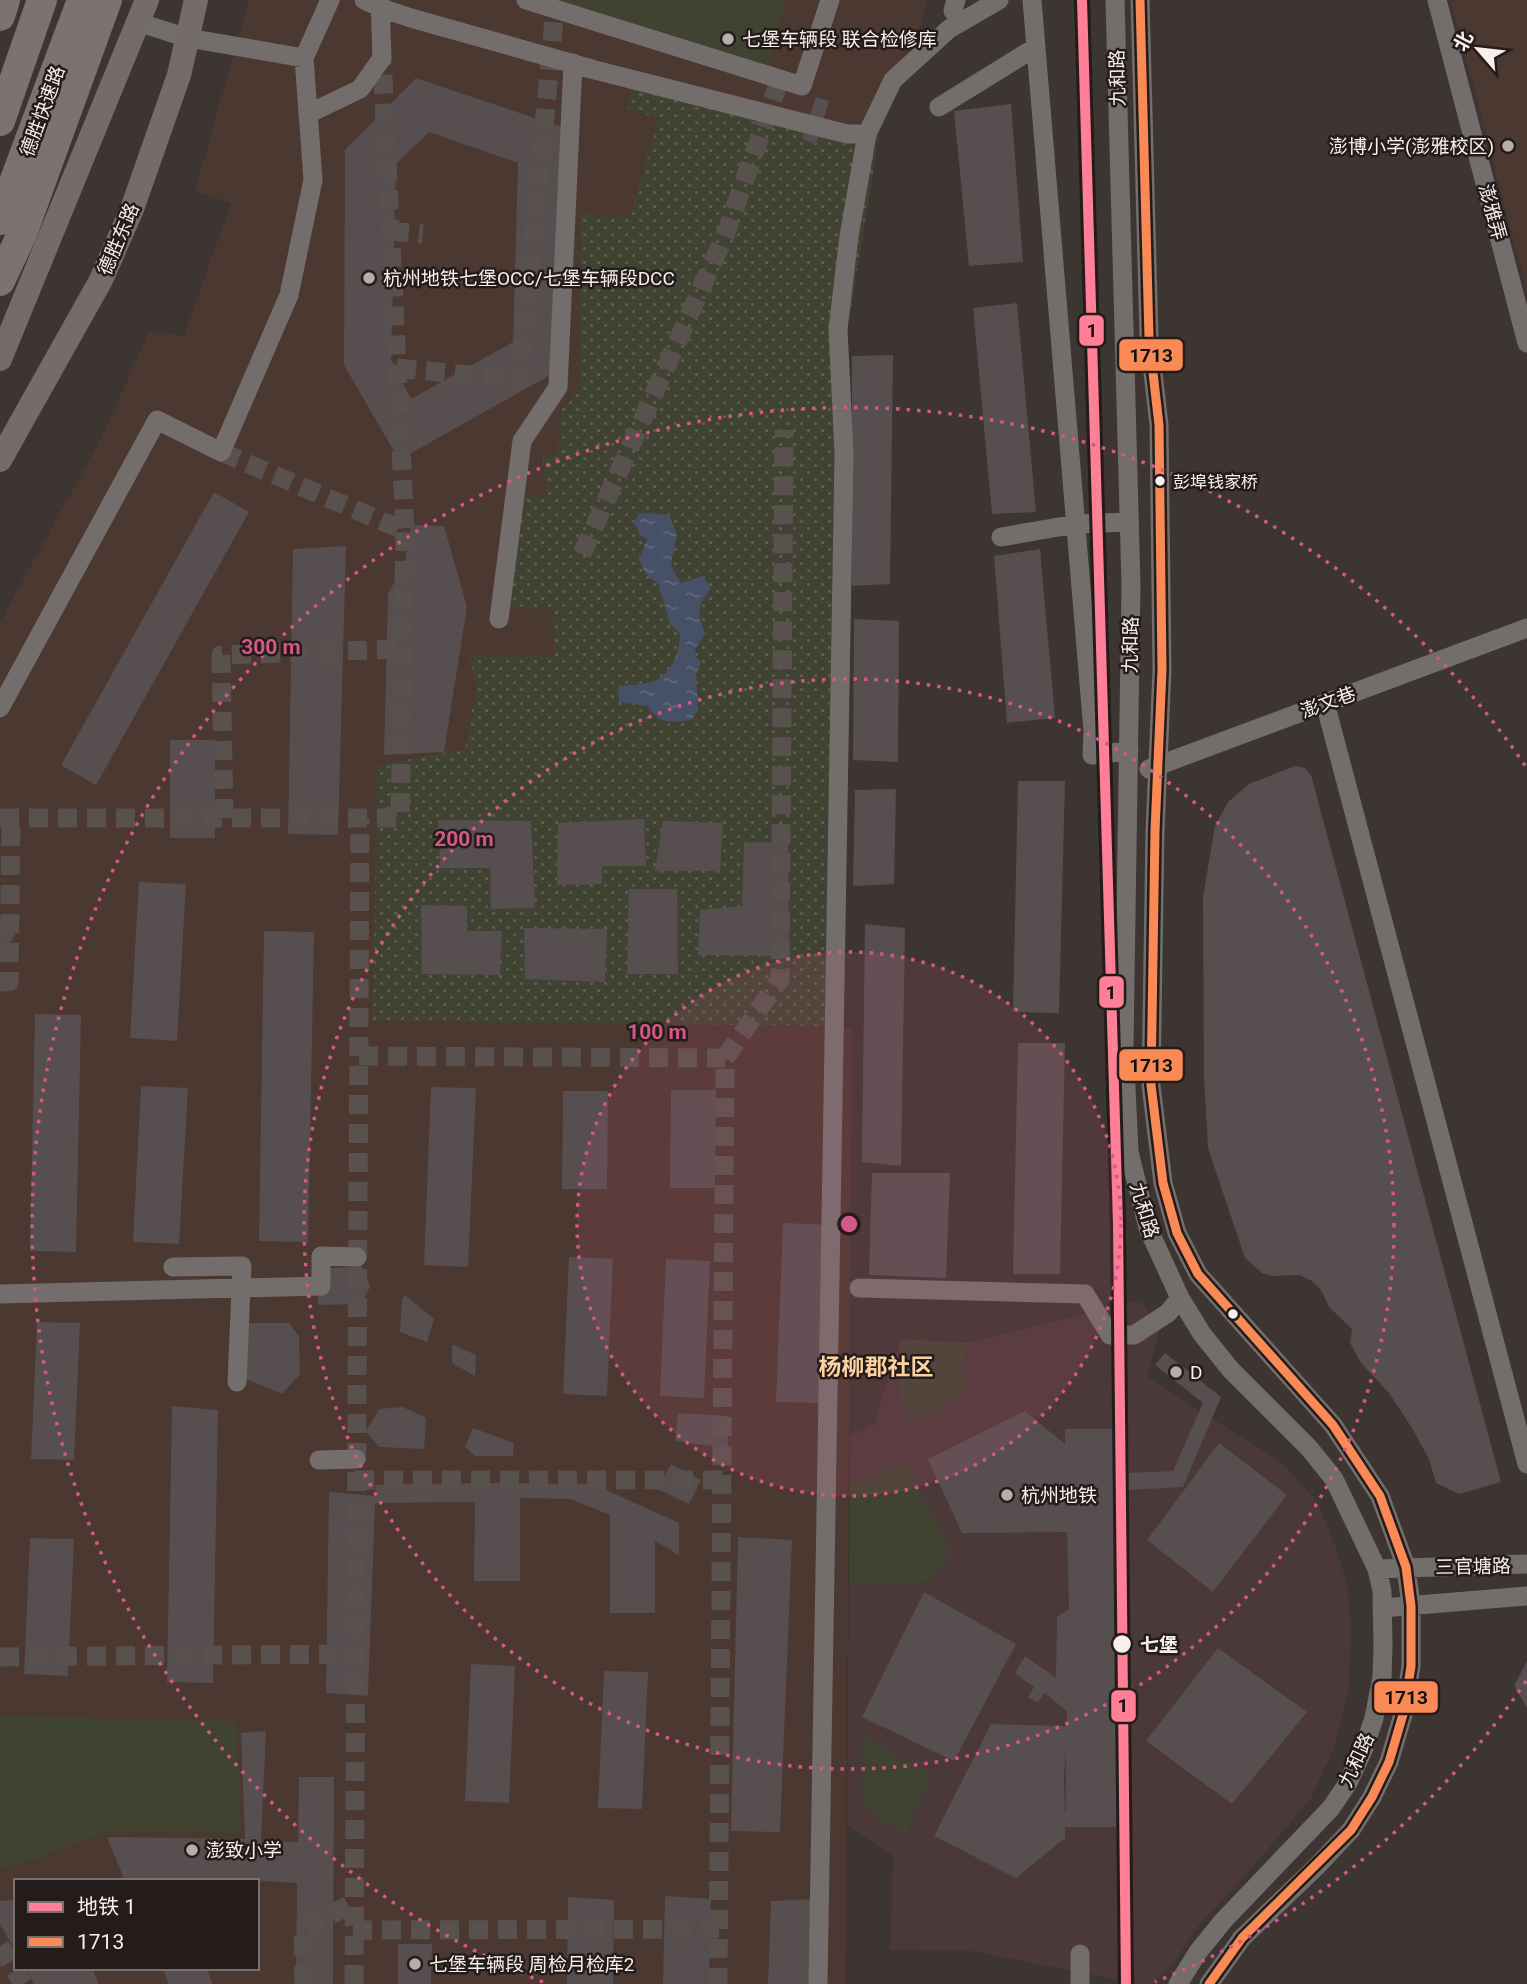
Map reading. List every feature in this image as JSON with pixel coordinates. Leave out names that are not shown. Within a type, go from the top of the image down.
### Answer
[{"type":"highway","points":[[0,16],[5,0]]},
{"type":"highway","name":"德胜快速路","points":[[0,121],[42,0]]},
{"type":"highway","name":"德胜快速路","points":[[0,220],[82,0]]},
{"type":"highway","points":[[0,281],[22,234],[107,0]]},
{"type":"main road","name":"德胜东路","points":[[0,460],[101,280],[132,209],[179,75],[196,0]]},
{"type":"main road","points":[[0,359],[142,11]]},
{"type":"street","points":[[0,708],[156,420],[221,452],[289,295],[313,180],[304,58],[330,0]]},
{"type":"street","points":[[364,0],[391,12],[573,63],[846,134],[867,134]]},
{"type":"street","points":[[308,114],[359,89],[382,58],[380,0]]},
{"type":"street","points":[[526,0],[802,86],[830,0]]},
{"type":"street","points":[[818,1984],[837,998],[844,453],[838,329],[849,236],[867,134],[894,80],[949,29],[999,0]]},
{"type":"street","points":[[1032,0],[1093,731],[1092,755],[1129,751]]},
{"type":"street","name":"九和路","points":[[1115,0],[1131,585],[1124,1046],[1129,1152],[1149,1228],[1180,1298],[1202,1334],[1231,1370],[1309,1448],[1334,1479],[1377,1569],[1382,1591],[1382,1677],[1374,1718],[1348,1783],[1331,1808],[1223,1921],[1198,1952],[1178,1984]]},
{"type":"street","name":"九和路","points":[[1140,0],[1149,338],[1159,425],[1162,670],[1151,1086],[1163,1183],[1177,1233],[1198,1274],[1333,1425],[1380,1496],[1406,1567],[1411,1605],[1411,1666],[1404,1711],[1389,1762],[1372,1797],[1351,1830],[1242,1938],[1209,1984]]},
{"type":"street","name":"澎雅弄","points":[[1437,0],[1527,343]]},
{"type":"street","points":[[142,11],[188,37],[304,58]]},
{"type":"street","points":[[939,107],[1037,47]]},
{"type":"street","points":[[499,619],[522,441],[558,387],[573,63]]},
{"type":"street","points":[[1001,537],[1076,524],[1129,522]]},
{"type":"street","name":"澎文巷","points":[[1128,776],[1527,628]]},
{"type":"street","points":[[1325,703],[1527,1464]]},
{"type":"street","points":[[0,1294],[321,1286],[321,1256],[357,1257]]},
{"type":"street","points":[[173,1266],[242,1266],[237,1382]]},
{"type":"street","points":[[241,1280],[300,1279]]},
{"type":"street","points":[[859,1288],[1085,1294],[1110,1335],[1134,1335],[1168,1314],[1180,1298]]},
{"type":"street","points":[[319,1460],[356,1460]]},
{"type":"street","name":"三官塘路","points":[[1377,1569],[1527,1564]]},
{"type":"street","name":"三官塘路","points":[[1382,1608],[1527,1596]]},
{"type":"street","points":[[1080,1954],[1080,1984]]},
{"type":"shaded area","points":[[249,0],[927,0],[916,39],[880,130],[835,406],[825,1026],[852,1029],[845,1984],[0,1984],[0,622],[98,444],[150,331],[184,336],[231,203],[195,191]]},
{"type":"shaded area","name":"澎博小学(澎雅校区)","points":[[1451,0],[1527,0],[1527,291]]},
{"type":"shaded area","points":[[1142,1300],[1159,1333],[1147,1377],[1284,1464],[1318,1503],[1347,1583],[1351,1625],[1349,1688],[1335,1746],[1311,1798],[1199,1925],[1175,1961],[1153,1984],[1137,1984],[972,1951],[890,1950],[893,1856],[847,1825],[849,1585],[931,1582],[906,1462],[850,1483],[850,1436],[874,1424],[901,1339],[968,1343]]},
{"type":"green space","name":"七堡车辆段 联合检修库","points":[[552,0],[787,0],[767,65]]},
{"type":"green space","points":[[637,78],[876,154],[835,406],[825,1026],[373,1021],[377,765],[465,749],[477,684],[469,656],[555,656],[553,610],[511,607],[520,497],[546,496],[543,455],[557,454],[561,410],[580,387],[581,214],[630,217],[659,119],[627,109]]},
{"type":"green space","points":[[901,1339],[968,1343],[961,1372],[970,1390],[913,1425],[899,1395]]},
{"type":"green space","points":[[906,1462],[951,1551],[931,1582],[849,1585],[850,1483]]},
{"type":"green space","points":[[0,1716],[237,1721],[241,1833],[108,1831],[32,1860],[0,1868]]},
{"type":"green space","points":[[862,1735],[932,1775],[904,1836],[862,1804]]},
{"type":"water","points":[[639,513],[669,515],[676,535],[671,564],[676,575],[681,583],[703,576],[711,588],[699,610],[705,634],[695,649],[696,657],[701,662],[696,675],[698,711],[691,720],[666,721],[656,716],[648,706],[619,702],[618,686],[647,683],[658,679],[669,669],[677,655],[680,640],[680,633],[670,624],[659,585],[645,573],[639,559],[647,539],[640,535],[634,522]]},
{"type":"building","name":"杭州地铁七堡OCC/七堡车辆段DCC","points":[[416,78],[564,128],[559,370],[399,460],[344,365],[345,150]],"holes":[[[429,132],[518,163],[513,342],[411,399],[391,359],[396,164]]]},
{"type":"building","points":[[816,97],[829,101],[816,144],[802,139]]},
{"type":"building","points":[[1011,104],[1023,262],[969,266],[954,111]]},
{"type":"building","points":[[1017,303],[1036,512],[992,514],[973,308]]},
{"type":"building","points":[[893,355],[890,584],[852,586],[852,356]]},
{"type":"building","points":[[214,492],[249,512],[96,785],[61,765]]},
{"type":"building","points":[[411,525],[444,526],[467,607],[444,752],[384,755],[388,594],[405,562]]},
{"type":"building","points":[[346,546],[338,835],[288,834],[293,549]]},
{"type":"building","points":[[1040,549],[1055,718],[1007,723],[994,556]]},
{"type":"building","points":[[854,619],[899,621],[898,762],[853,760]]},
{"type":"building","points":[[170,740],[215,740],[215,838],[170,838]]},
{"type":"building","points":[[1295,766],[1305,768],[1311,775],[1501,1482],[1459,1494],[1436,1483],[1429,1459],[1412,1428],[1389,1393],[1361,1363],[1350,1343],[1352,1329],[1329,1307],[1321,1290],[1312,1281],[1299,1275],[1273,1276],[1262,1273],[1245,1258],[1208,1148],[1204,1077],[1203,897],[1215,826],[1228,802],[1249,784]]},
{"type":"building","points":[[1018,781],[1065,781],[1059,1013],[1013,1012]]},
{"type":"building","points":[[896,789],[894,884],[853,886],[855,790]]},
{"type":"building","points":[[644,819],[646,866],[602,866],[602,884],[557,885],[558,823]]},
{"type":"building","points":[[438,820],[531,821],[535,908],[491,909],[490,868],[440,868]]},
{"type":"building","points":[[663,821],[723,823],[720,871],[655,871]]},
{"type":"building","points":[[788,842],[789,956],[698,955],[700,910],[742,906],[744,843]]},
{"type":"building","points":[[139,882],[186,884],[177,1041],[130,1038]]},
{"type":"building","points":[[629,889],[677,889],[678,974],[627,974]]},
{"type":"building","points":[[421,905],[467,906],[467,931],[502,931],[500,975],[422,974]]},
{"type":"building","points":[[0,924],[16,933],[0,962]]},
{"type":"building","points":[[865,924],[905,928],[901,1166],[862,1162]]},
{"type":"building","points":[[524,928],[607,929],[605,982],[525,979]]},
{"type":"building","points":[[264,931],[314,932],[308,1242],[259,1241]]},
{"type":"building","points":[[35,1014],[81,1015],[76,1252],[30,1251]]},
{"type":"building","points":[[1018,1043],[1065,1043],[1060,1274],[1013,1274]]},
{"type":"building","points":[[141,1086],[188,1088],[179,1244],[133,1242]]},
{"type":"building","points":[[431,1087],[476,1088],[468,1267],[424,1265]]},
{"type":"building","points":[[671,1090],[716,1090],[715,1188],[670,1188]]},
{"type":"building","points":[[563,1091],[608,1091],[607,1189],[562,1189]]},
{"type":"building","points":[[872,1173],[950,1173],[946,1278],[869,1275]]},
{"type":"building","points":[[783,1223],[828,1225],[820,1403],[776,1402]]},
{"type":"building","points":[[569,1257],[613,1259],[607,1396],[563,1394]]},
{"type":"building","points":[[666,1259],[710,1261],[704,1398],[660,1396]]},
{"type":"building","points":[[362,1266],[370,1287],[361,1304],[318,1305],[318,1269]]},
{"type":"building","points":[[405,1295],[434,1319],[427,1342],[400,1332],[402,1299]]},
{"type":"building","points":[[37,1322],[80,1323],[74,1460],[31,1459]]},
{"type":"building","points":[[247,1323],[289,1323],[299,1336],[300,1374],[282,1394],[246,1379]]},
{"type":"building","points":[[452,1344],[476,1355],[475,1376],[452,1363]]},
{"type":"building","points":[[1165,1353],[1221,1397],[1183,1487],[1128,1490],[1130,1827],[1065,1827],[1065,1838],[1016,1878],[934,1836],[991,1724],[1067,1726],[1067,1711],[1044,1693],[1038,1703],[1028,1697],[1034,1687],[1015,1673],[1025,1656],[1056,1678],[1057,1617],[1069,1609],[1067,1532],[962,1533],[928,1459],[1025,1411],[1065,1444],[1065,1429],[1128,1429],[1129,1473],[1173,1471],[1203,1403],[1155,1365]],"holes":[[[1066,1748],[1066,1812],[1064,1776]]]},
{"type":"building","points":[[172,1406],[218,1410],[213,1683],[167,1682]]},
{"type":"building","points":[[403,1407],[426,1418],[424,1449],[379,1447],[366,1431],[379,1409]]},
{"type":"building","points":[[678,1413],[727,1416],[728,1448],[675,1441]]},
{"type":"building","points":[[473,1428],[514,1443],[513,1456],[475,1456],[465,1447]]},
{"type":"building","points":[[1219,1443],[1287,1495],[1213,1592],[1147,1540]]},
{"type":"building","points":[[671,1464],[701,1480],[689,1504],[657,1489]]},
{"type":"building","points":[[593,1484],[679,1523],[679,1555],[655,1541],[655,1613],[610,1613],[610,1515],[571,1499],[520,1498],[520,1581],[474,1581],[475,1502],[375,1503],[368,1696],[326,1693],[329,1492],[376,1496],[375,1485]]},
{"type":"building","points":[[738,1537],[792,1540],[780,1832],[731,1831]]},
{"type":"building","points":[[30,1538],[74,1539],[68,1676],[24,1674]]},
{"type":"building","points":[[924,1592],[1016,1644],[954,1761],[862,1717]]},
{"type":"building","points":[[1218,1648],[1307,1712],[1232,1804],[1146,1741]]},
{"type":"building","points":[[1527,1661],[1527,1708],[1514,1686]]},
{"type":"building","points":[[471,1664],[515,1666],[509,1803],[465,1801]]},
{"type":"building","points":[[604,1671],[648,1672],[642,1809],[598,1808]]},
{"type":"building","points":[[266,1731],[261,1841],[298,1842],[299,1777],[334,1777],[333,1984],[296,1984],[297,1883],[259,1879],[124,1879],[107,1837],[245,1839],[241,1733]]},
{"type":"building","points":[[665,1896],[711,1899],[709,1984],[663,1984]]},
{"type":"building","points":[[568,1897],[614,1900],[613,1984],[567,1984]]},
{"type":"building","points":[[815,1899],[813,1984],[768,1984],[771,1901]]},
{"type":"building","points":[[14,1900],[14,1948],[0,1924],[0,1901]]},
{"type":"building","name":"七堡车辆段 周检月检库2","points":[[398,1944],[432,1944],[431,1984],[398,1984]]},
{"type":"building","points":[[26,1970],[93,1970],[99,1984],[34,1984]]},
{"type":"building","points":[[163,1970],[208,1970],[212,1984],[169,1984]]},
{"type":"tunnel","points":[[397,368],[520,380],[555,9]]},
{"type":"tunnel","points":[[221,452],[405,531],[382,58]]},
{"type":"tunnel","points":[[582,554],[726,233],[780,79]]},
{"type":"tunnel","points":[[390,231],[423,234]]},
{"type":"tunnel","points":[[725,1058],[780,979],[784,430]]},
{"type":"tunnel","points":[[0,818],[400,818],[405,531]]},
{"type":"tunnel","points":[[224,818],[221,655],[403,649]]},
{"type":"tunnel","points":[[0,982],[9,982],[11,818]]},
{"type":"tunnel","points":[[354,1984],[360,818]]},
{"type":"tunnel","points":[[359,1056],[725,1058],[718,1984]]},
{"type":"tunnel","points":[[355,1480],[722,1480]]},
{"type":"tunnel","points":[[0,1657],[354,1654]]},
{"type":"tunnel","points":[[304,1984],[303,1929],[353,1903]]},
{"type":"tunnel","points":[[353,1930],[719,1929]]},
{"type":"tunnel","points":[[0,1946],[14,1969]]},
{"type":"tunnel","points":[[15,1970],[23,1984]]},
{"type":"metro line","name":"1","points":[[1082,0],[1118,1224],[1126,1984]]},
{"type":"transit line","name":"1713","points":[[1140,0],[1149,338],[1159,425],[1162,670],[1155,831],[1151,1085],[1163,1183],[1177,1233],[1198,1274],[1333,1425],[1380,1496],[1406,1567],[1411,1606],[1411,1666],[1404,1711],[1389,1762],[1372,1797],[1351,1830],[1242,1938],[1209,1984]]},
{"type":"place","name":"七堡车辆段 联合检修库","points":[[728,39]]},
{"type":"place","name":"澎博小学(澎雅校区)","points":[[1508,146]]},
{"type":"place","name":"杭州地铁七堡OCC/七堡车辆段DCC","points":[[369,278]]},
{"type":"place","name":"彭埠钱家桥","points":[[1160,481]]},
{"type":"place","name":"D","points":[[1176,1372]]},
{"type":"place","name":"杭州地铁","points":[[1007,1495]]},
{"type":"place","name":"七堡","points":[[1122,1644]]},
{"type":"place","name":"澎致小学","points":[[192,1850]]},
{"type":"place","name":"七堡车辆段 周检月检库2","points":[[415,1964]]},
{"type":"district","name":"杨柳郡社区","points":[[876,1367]]}]
